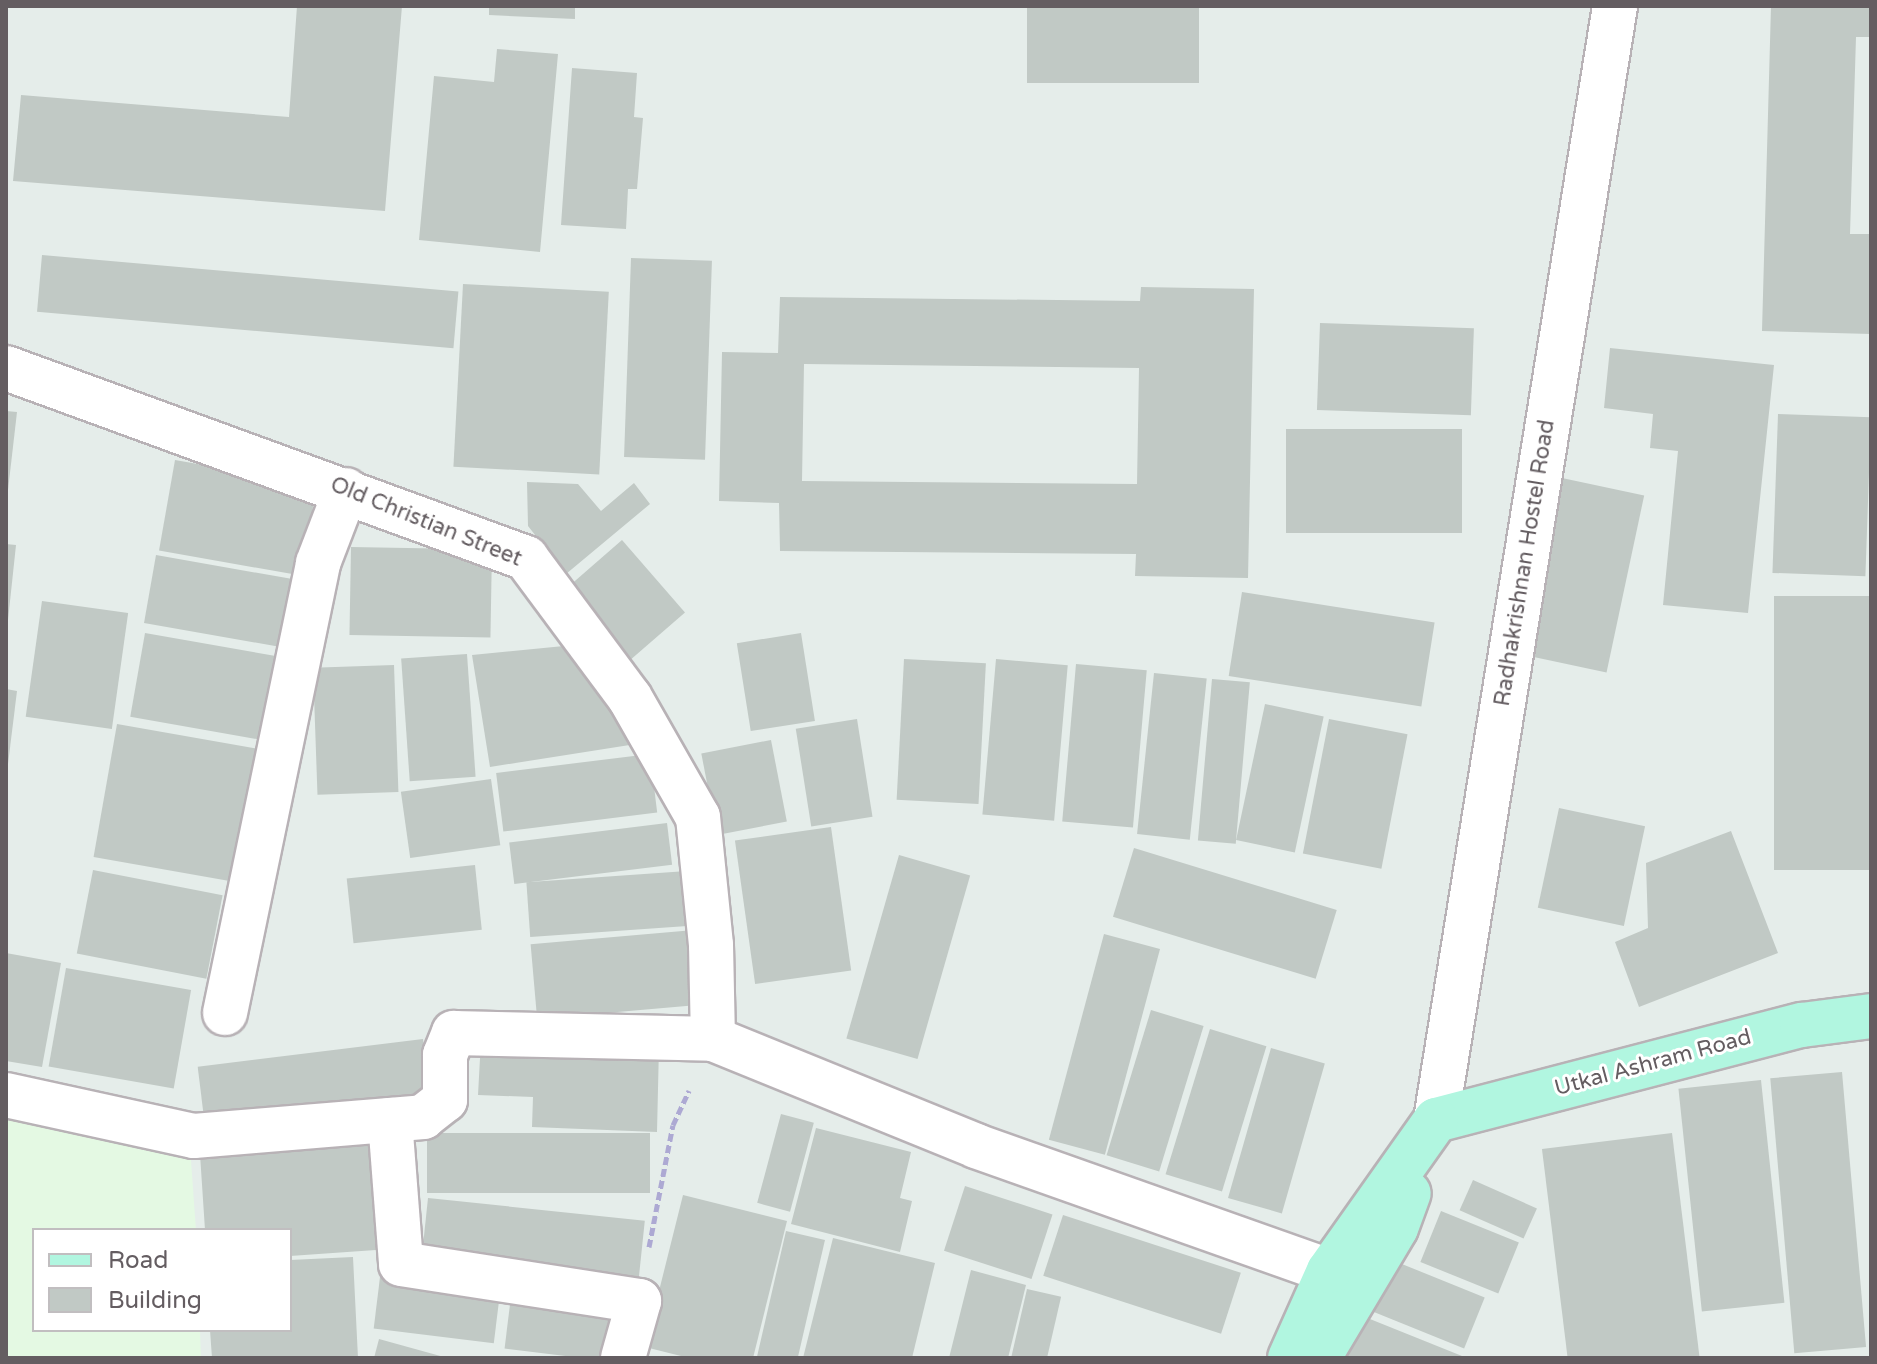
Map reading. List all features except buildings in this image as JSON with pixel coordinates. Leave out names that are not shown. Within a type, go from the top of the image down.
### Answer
[{"type":"main road","name":"Utkal Ashram Road","points":[[1436,1120],[1802,1025],[1871,1016]]},
{"type":"main road","points":[[1319,1358],[1396,1228],[1436,1120]]},
{"type":"main road","points":[[1290,1358],[1329,1271],[1436,1120]]},
{"type":"street","name":"Radhakrishnan Hostel Road","points":[[1436,1120],[1615,6]]},
{"type":"street","name":"Old Christian Street","points":[[6,368],[526,558],[630,698],[698,817],[711,945],[713,1039]]},
{"type":"street","points":[[225,1013],[318,563],[346,490]]},
{"type":"street","points":[[6,1095],[194,1136],[423,1117],[445,1100],[445,1055],[454,1033],[713,1039],[976,1146],[1329,1271]]},
{"type":"street","points":[[390,1120],[401,1264],[639,1301],[623,1358]]},
{"type":"path","points":[[639,1301],[673,1125],[713,1039]]},
{"type":"shaded area","points":[[6,1109],[190,1147],[196,1228],[32,1228],[32,1332],[200,1332],[201,1358],[6,1358]]}]
